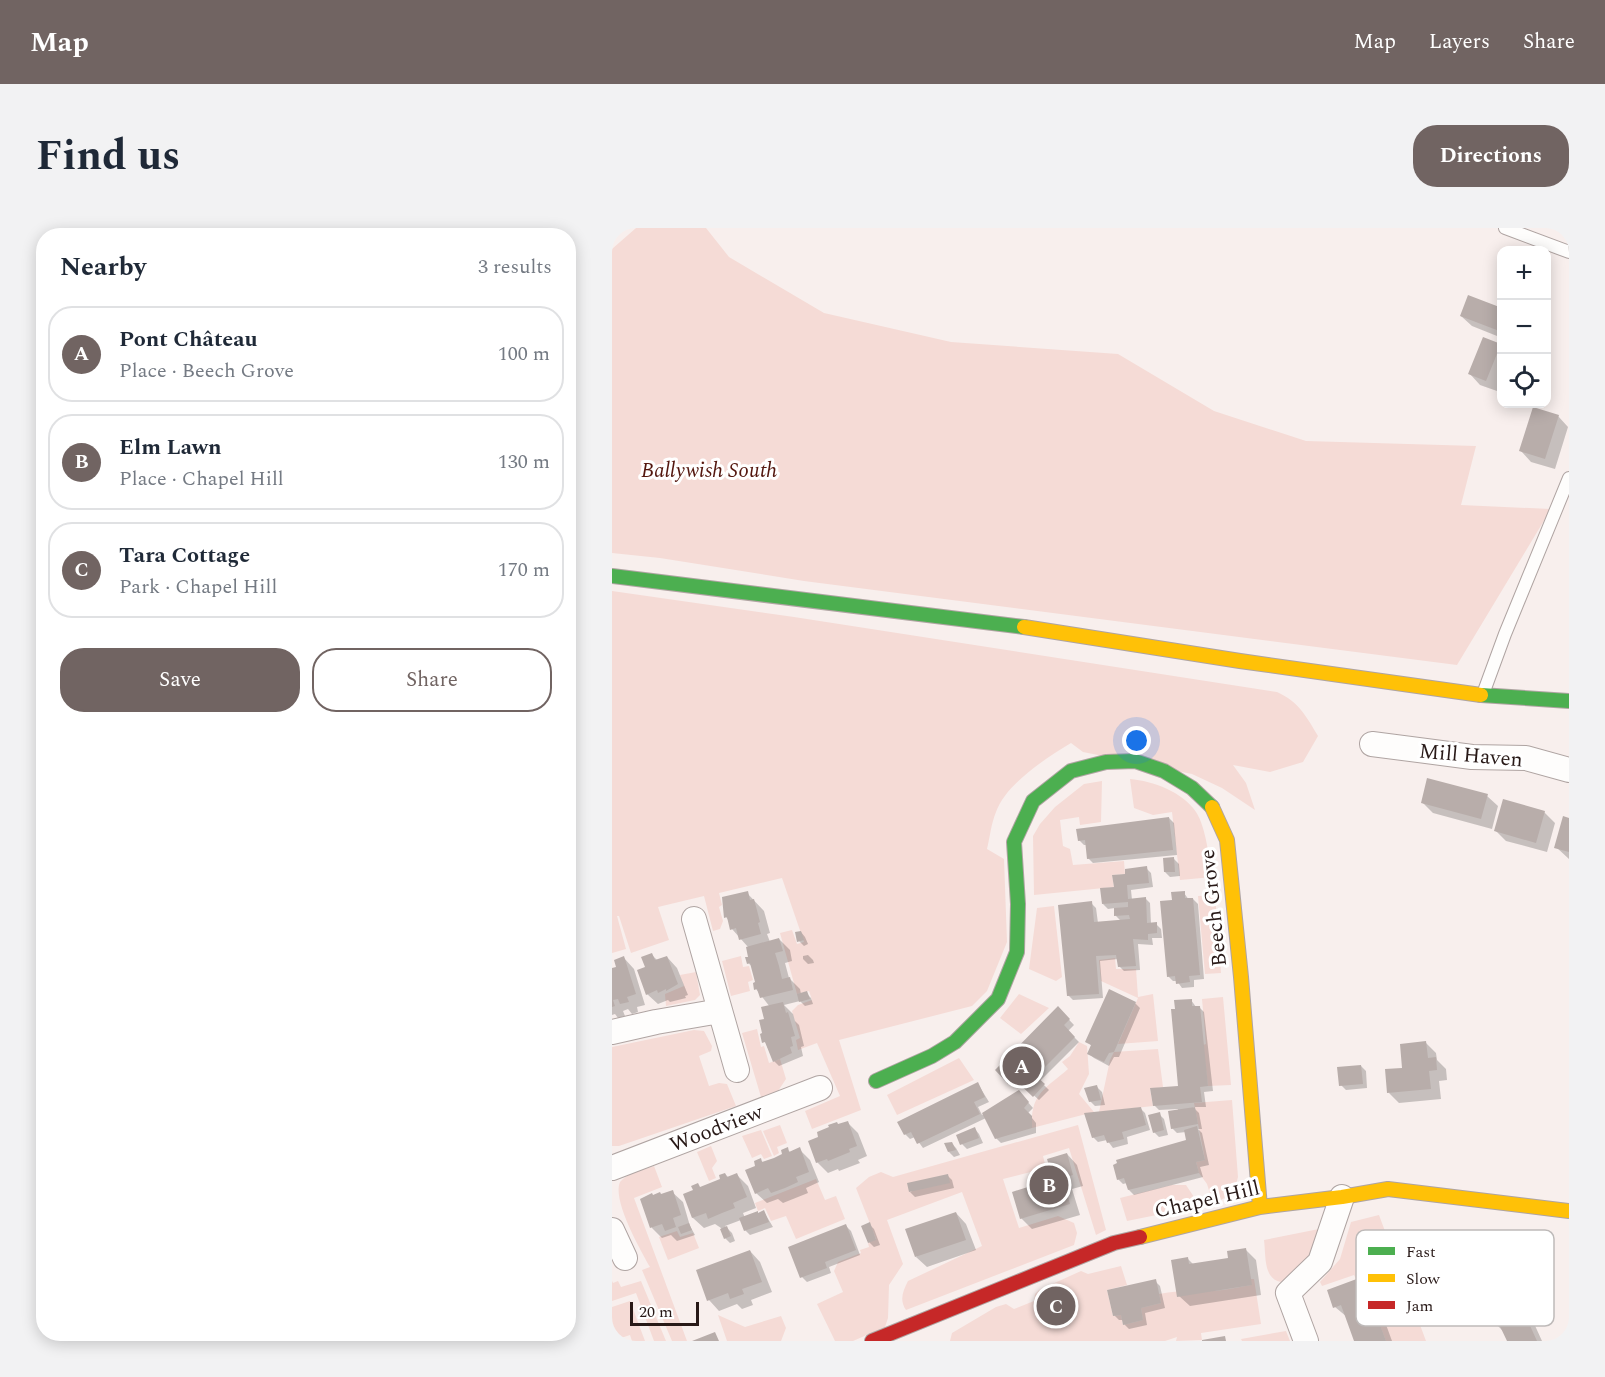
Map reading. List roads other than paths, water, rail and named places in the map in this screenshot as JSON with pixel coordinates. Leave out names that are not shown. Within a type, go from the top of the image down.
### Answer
[{"type":"street","points":[[612,576],[993,622],[1240,661],[1482,695],[1569,701]]},
{"type":"street","name":"Mill Haven","points":[[1372,744],[1472,757],[1526,758],[1569,770]]},
{"type":"street","name":"Beech Grove","points":[[876,1081],[932,1056],[955,1042],[998,999],[1017,952],[1018,904],[1014,842],[1033,801],[1071,771],[1106,762],[1135,761],[1164,771],[1192,788],[1213,808],[1227,840],[1260,1207]]},
{"type":"street","points":[[694,919],[737,1071]]},
{"type":"street","points":[[612,1032],[720,1011]]},
{"type":"street","name":"Woodview","points":[[612,1168],[820,1088]]},
{"type":"street","name":"Chapel Hill","points":[[872,1341],[902,1335],[1114,1243],[1260,1207],[1388,1189],[1569,1211]]},
{"type":"street","points":[[1306,1341],[1288,1293],[1320,1262],[1342,1197]]},
{"type":"street","points":[[612,1230],[625,1258]]},
{"type":"lane","points":[[1505,228],[1569,252]]},
{"type":"lane","points":[[1482,695],[1569,478]]},
{"type":"place","name":"Pont Château","points":[[1022,1066]]},
{"type":"place","name":"Elm Lawn","points":[[1049,1185]]},
{"type":"place","name":"Tara Cottage","points":[[1056,1306]]},
{"type":"park label","name":"Ballywish South","points":[[709,470]]}]
